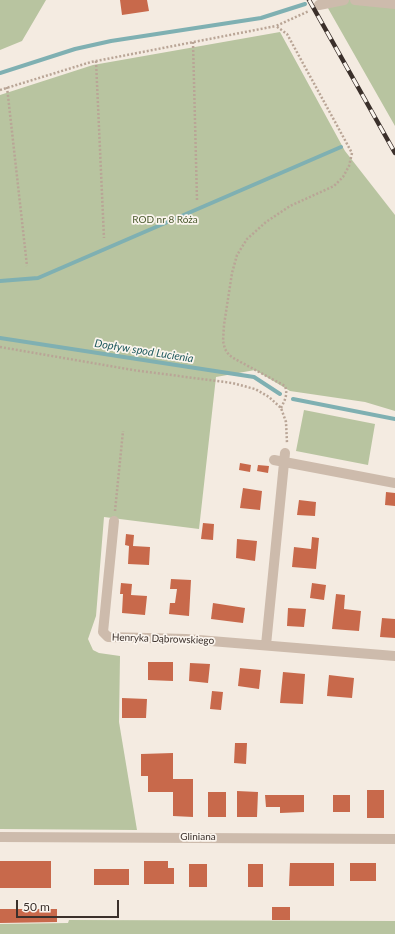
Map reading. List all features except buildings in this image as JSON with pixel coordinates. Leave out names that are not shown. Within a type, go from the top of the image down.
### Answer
[{"type":"street","points":[[318,5],[344,0]]},
{"type":"street","points":[[354,0],[395,4]]},
{"type":"street","points":[[266,645],[281,459],[395,483]]},
{"type":"street","name":"Henryka Dąbrowskiego","points":[[114,521],[103,632],[108,637],[186,639],[395,656]]},
{"type":"street","name":"Gliniana","points":[[0,837],[395,839]]},
{"type":"path","points":[[0,90],[96,61],[276,26],[309,11]]},
{"type":"path","points":[[276,26],[288,34],[352,153],[349,166],[343,178],[334,186],[290,206],[266,222],[247,239],[237,255],[232,273],[223,340],[229,355],[285,386],[287,391],[286,398],[281,408]]},
{"type":"path","points":[[193,42],[197,200]]},
{"type":"path","points":[[96,61],[104,238]]},
{"type":"path","points":[[7,87],[27,266]]},
{"type":"path","points":[[0,347],[133,370],[232,383],[255,389],[269,397],[281,408],[286,422],[288,439],[281,459]]},
{"type":"path","points":[[114,521],[123,431]]},
{"type":"green space","points":[[0,0],[46,0],[22,41],[0,50]]},
{"type":"green space","points":[[324,0],[395,0],[395,126],[329,10]]},
{"type":"green space","name":"ROD nr 8 Róża","points":[[280,32],[345,151],[395,215],[395,411],[365,402],[290,391],[255,370],[216,377],[199,529],[104,517],[96,616],[88,639],[93,650],[99,653],[120,656],[119,722],[137,830],[0,829],[0,95],[93,65]]},
{"type":"green space","points":[[304,410],[375,424],[368,465],[296,451]]},
{"type":"green space","points":[[69,920],[395,921],[395,934],[0,934],[0,924],[68,923]]},
{"type":"waterway","points":[[0,73],[75,49],[111,41],[261,18],[305,4]]},
{"type":"waterway","points":[[0,281],[38,278],[341,147]]},
{"type":"waterway","name":"Dopływ spod Lucienia","points":[[0,338],[254,377],[280,394]]},
{"type":"waterway","name":"Dopływ spod Lucienia","points":[[293,399],[395,419]]},
{"type":"railway","points":[[309,0],[395,153]]}]
